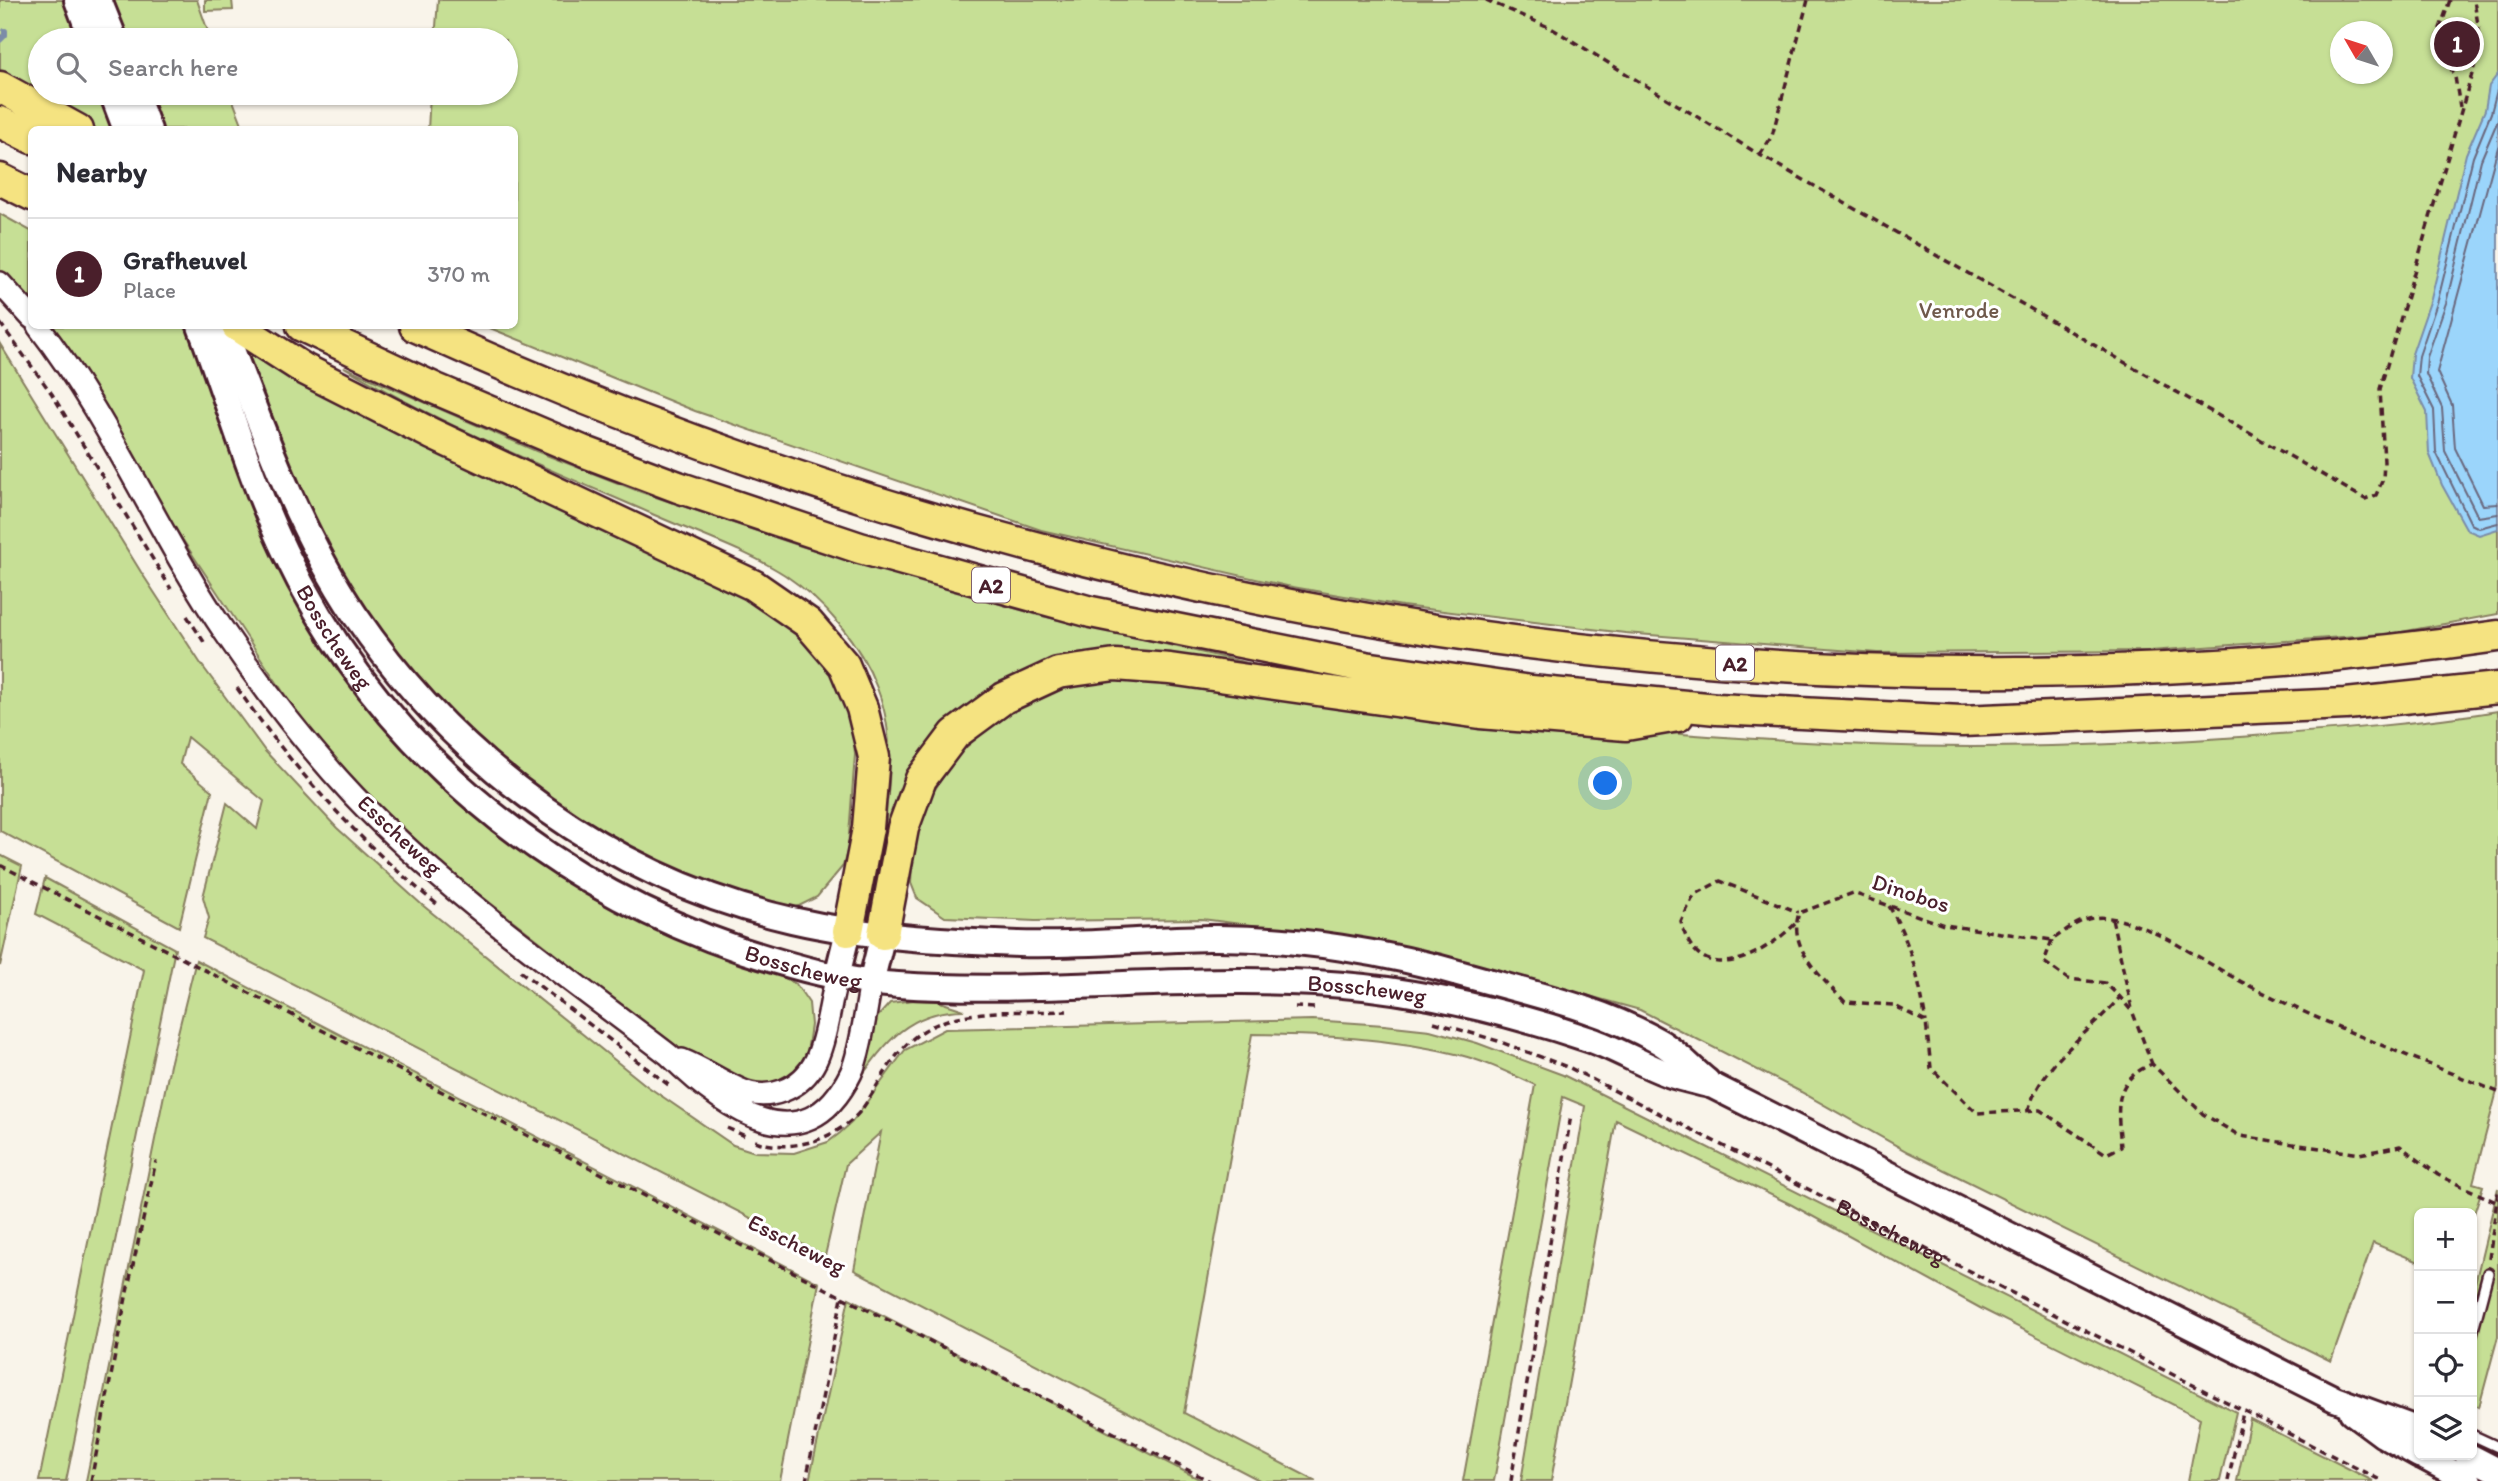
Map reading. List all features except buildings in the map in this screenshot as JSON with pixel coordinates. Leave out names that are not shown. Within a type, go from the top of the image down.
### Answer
[{"type":"highway","points":[[0,87],[28,102]]},
{"type":"highway","points":[[33,105],[71,126]]},
{"type":"highway","points":[[0,122],[28,136]]},
{"type":"highway","points":[[0,179],[28,193]]},
{"type":"highway","points":[[242,329],[304,369],[432,434],[752,584],[808,623],[844,665],[862,708],[873,757],[868,828],[848,931]]},
{"type":"highway","name":"A2","points":[[308,329],[436,389],[678,487],[860,548],[1091,612],[1365,667],[1531,691],[1717,709],[1962,721],[2346,704],[2498,688]]},
{"type":"highway","name":"A2","points":[[422,329],[607,409],[695,442],[873,500],[1094,565],[1363,620],[1526,642],[1737,663],[1956,674],[2075,672],[2343,656],[2498,636]]},
{"type":"highway","name":"A2","points":[[883,934],[903,828],[921,779],[955,734],[1004,698],[1058,673],[1115,665],[1170,669],[1480,713],[1626,725],[1717,709]]},
{"type":"main road","points":[[77,0],[88,28]]},
{"type":"main road","points":[[99,0],[110,28]]},
{"type":"main road","points":[[140,105],[147,126]]},
{"type":"main road","name":"Bosscheweg","points":[[201,329],[257,487],[286,555],[329,631],[376,697],[429,757],[482,807],[555,862],[637,908],[705,937],[777,962],[871,983],[1020,989],[1204,982],[1299,982],[1446,999],[1507,1014],[1596,1041],[1667,1074],[1713,1086],[2335,1399],[2414,1428]]},
{"type":"main road","name":"Bosscheweg","points":[[224,329],[281,475],[353,612],[401,676],[452,731],[528,797],[599,845],[661,876],[719,899],[790,920],[848,931],[1025,944],[1214,938],[1289,942],[1434,965],[1608,1017],[1662,1042],[1713,1086]]},
{"type":"main road","points":[[837,976],[848,931]]},
{"type":"main road","points":[[871,983],[883,934]]},
{"type":"main road","name":"Bosscheweg","points":[[2335,1399],[2383,1435],[2414,1452]]},
{"type":"main road","name":"Bosscheweg","points":[[2429,1460],[2469,1481]]},
{"type":"main road","points":[[2477,1460],[2498,1471]]},
{"type":"street","points":[[0,284],[28,314]]},
{"type":"street","name":"Esscheweg","points":[[40,329],[94,409],[225,632],[289,720],[354,797],[447,883],[669,1055],[695,1080],[744,1114],[777,1125],[810,1120],[837,1096],[852,1070],[871,983]]},
{"type":"street","name":"Esscheweg","points":[[669,1055],[704,1069],[740,1090],[761,1096],[782,1092],[804,1079],[817,1059],[837,976]]},
{"type":"lane","points":[[2477,1315],[2488,1273]]},
{"type":"lane","points":[[2477,1436],[2498,1447]]},
{"type":"path","points":[[1486,0],[1551,28],[1760,155],[2365,499],[2376,495],[2383,480],[2380,389],[2481,43],[2474,0]]},
{"type":"path","points":[[1760,155],[1772,136],[1808,0]]},
{"type":"path","points":[[2450,0],[2437,37],[2455,77],[2461,109]]},
{"type":"path","points":[[0,323],[52,394],[177,599]]},
{"type":"path","points":[[184,610],[212,654]]},
{"type":"path","name":"Esscheweg","points":[[236,688],[275,744],[336,812],[408,881],[440,907]]},
{"type":"path","name":"Esscheweg","points":[[0,865],[842,1297],[806,1481]]},
{"type":"path","points":[[1720,881],[1799,913],[1795,924],[1774,944],[1747,959],[1722,962],[1703,958],[1686,942],[1681,922],[1694,895],[1720,881]]},
{"type":"path","name":"Dinobos","points":[[1799,913],[1853,892],[1944,925],[2052,940]]},
{"type":"path","points":[[1888,905],[1903,930],[1916,964],[1931,1068],[1977,1113],[2040,1110],[2106,1154],[2121,1147],[2118,1100],[2135,1071],[2152,1064]]},
{"type":"path","points":[[2133,1013],[2105,983],[2068,979],[2043,962],[2052,940],[2082,918],[2112,919],[2166,939],[2247,985],[2364,1040],[2498,1091]]},
{"type":"path","points":[[2112,919],[2133,1013],[2152,1064],[2203,1114],[2240,1136],[2360,1154],[2400,1146],[2438,1175],[2496,1203]]},
{"type":"path","points":[[1795,924],[1808,963],[1845,1002],[1893,1005],[1926,1023]]},
{"type":"path","points":[[516,967],[677,1092]]},
{"type":"path","points":[[2028,1111],[2044,1079],[2071,1044],[2096,1025],[2120,997]]},
{"type":"path","name":"Bosscheweg","points":[[1289,1006],[1326,1008]]},
{"type":"path","points":[[720,1123],[731,1131],[767,1145],[800,1146],[831,1134],[860,1111],[897,1052],[923,1031],[955,1016],[1071,1010]]},
{"type":"path","name":"Bosscheweg","points":[[1433,1022],[1498,1041],[1570,1068],[2382,1481]]},
{"type":"path","points":[[1511,1481],[1571,1115]]},
{"type":"path","points":[[91,1481],[127,1292],[156,1161]]},
{"type":"path","points":[[2488,1273],[2498,1192]]},
{"type":"path","points":[[842,1297],[1210,1481]]},
{"type":"path","points":[[2228,1481],[2243,1412]]},
{"type":"green space","points":[[0,0],[67,0],[78,28],[28,28],[28,88],[0,71]]},
{"type":"green space","points":[[108,0],[197,0],[207,28],[118,28]]},
{"type":"green space","points":[[205,0],[232,0],[233,10],[205,11]]},
{"type":"green space","name":"Venrode","points":[[438,0],[2498,0],[2498,614],[2396,633],[2150,651],[1877,653],[1625,633],[1402,606],[1287,586],[1041,530],[695,411],[492,329],[518,329],[518,126],[428,126],[429,105],[518,105],[518,28],[436,28]]},
{"type":"green space","points":[[56,105],[104,105],[110,126],[90,126]]},
{"type":"green space","points":[[149,105],[235,105],[243,126],[157,126]]},
{"type":"green space","points":[[0,214],[28,229],[28,302],[0,271]]},
{"type":"green space","points":[[51,329],[189,329],[264,522],[469,808],[559,878],[596,900],[719,954],[767,968],[796,984],[809,1003],[811,1025],[805,1067],[766,1090],[711,1070],[670,1043],[444,867],[358,785],[299,716],[155,498]]},
{"type":"green space","points":[[236,337],[740,579],[816,635],[853,723],[855,755],[848,848],[843,866],[817,897],[795,908],[776,904],[719,887],[653,860],[558,807],[454,722],[370,623],[310,521]]},
{"type":"green space","points":[[0,344],[141,572],[201,664],[265,751],[337,828],[421,904],[647,1086],[733,1145],[755,1152],[794,1153],[828,1142],[852,1122],[905,1050],[945,1029],[1312,1020],[1430,1030],[1477,1043],[1563,1075],[2236,1412],[2220,1481],[2188,1481],[2200,1418],[1982,1309],[1790,1204],[1616,1120],[1551,1481],[1521,1481],[1585,1106],[1563,1097],[1494,1481],[1463,1481],[1535,1085],[1479,1061],[1434,1049],[1357,1038],[1252,1034],[1184,1413],[1316,1481],[1261,1481],[854,1270],[881,1132],[846,1164],[825,1256],[203,938],[209,918],[203,897],[227,803],[257,829],[264,801],[187,737],[180,764],[212,791],[179,927],[0,831]]},
{"type":"green space","points":[[344,367],[536,451],[641,492],[801,546],[1038,615],[1274,669],[1023,675],[888,829],[886,811],[890,770],[889,746],[881,699],[870,671],[851,640],[827,611],[800,586],[753,557],[495,445],[418,408]]},
{"type":"green space","points":[[1109,677],[1394,708],[1679,734],[1869,745],[1965,747],[2062,746],[2206,739],[2376,726],[2498,711],[2498,1087],[2473,1183],[2483,1186],[2476,1208],[2414,1208],[2414,1260],[2373,1243],[2331,1361],[1908,1152],[1801,1092],[1640,1010],[1484,967],[1333,936],[1202,919],[1035,921],[945,917],[917,898],[911,883],[913,844],[930,797],[957,755],[1013,707],[1062,686]]},
{"type":"green space","points":[[0,855],[22,866],[0,966]]},
{"type":"green space","points":[[45,878],[175,949],[66,1481],[39,1481],[144,970],[36,914]]},
{"type":"green space","points":[[196,960],[819,1283],[780,1481],[86,1481],[170,1065]]},
{"type":"green space","points":[[937,1001],[964,1010],[928,1016],[913,1023],[889,1042],[856,1084],[872,1023],[890,1003]]},
{"type":"green space","points":[[2498,1188],[2498,1336],[2479,1407],[2477,1406],[2477,1275]]},
{"type":"green space","points":[[849,1298],[1203,1481],[809,1481]]},
{"type":"green space","points":[[2250,1419],[2373,1481],[2237,1481]]},
{"type":"water","points":[[2498,74],[2498,529],[2479,535],[2467,530],[2442,485],[2429,453],[2427,412],[2410,378],[2412,354],[2431,299],[2466,154],[2485,110],[2489,86]]},
{"type":"waterway","points":[[0,40],[5,31]]},
{"type":"place","name":"Grafheuvel","points":[[2457,44]]}]
